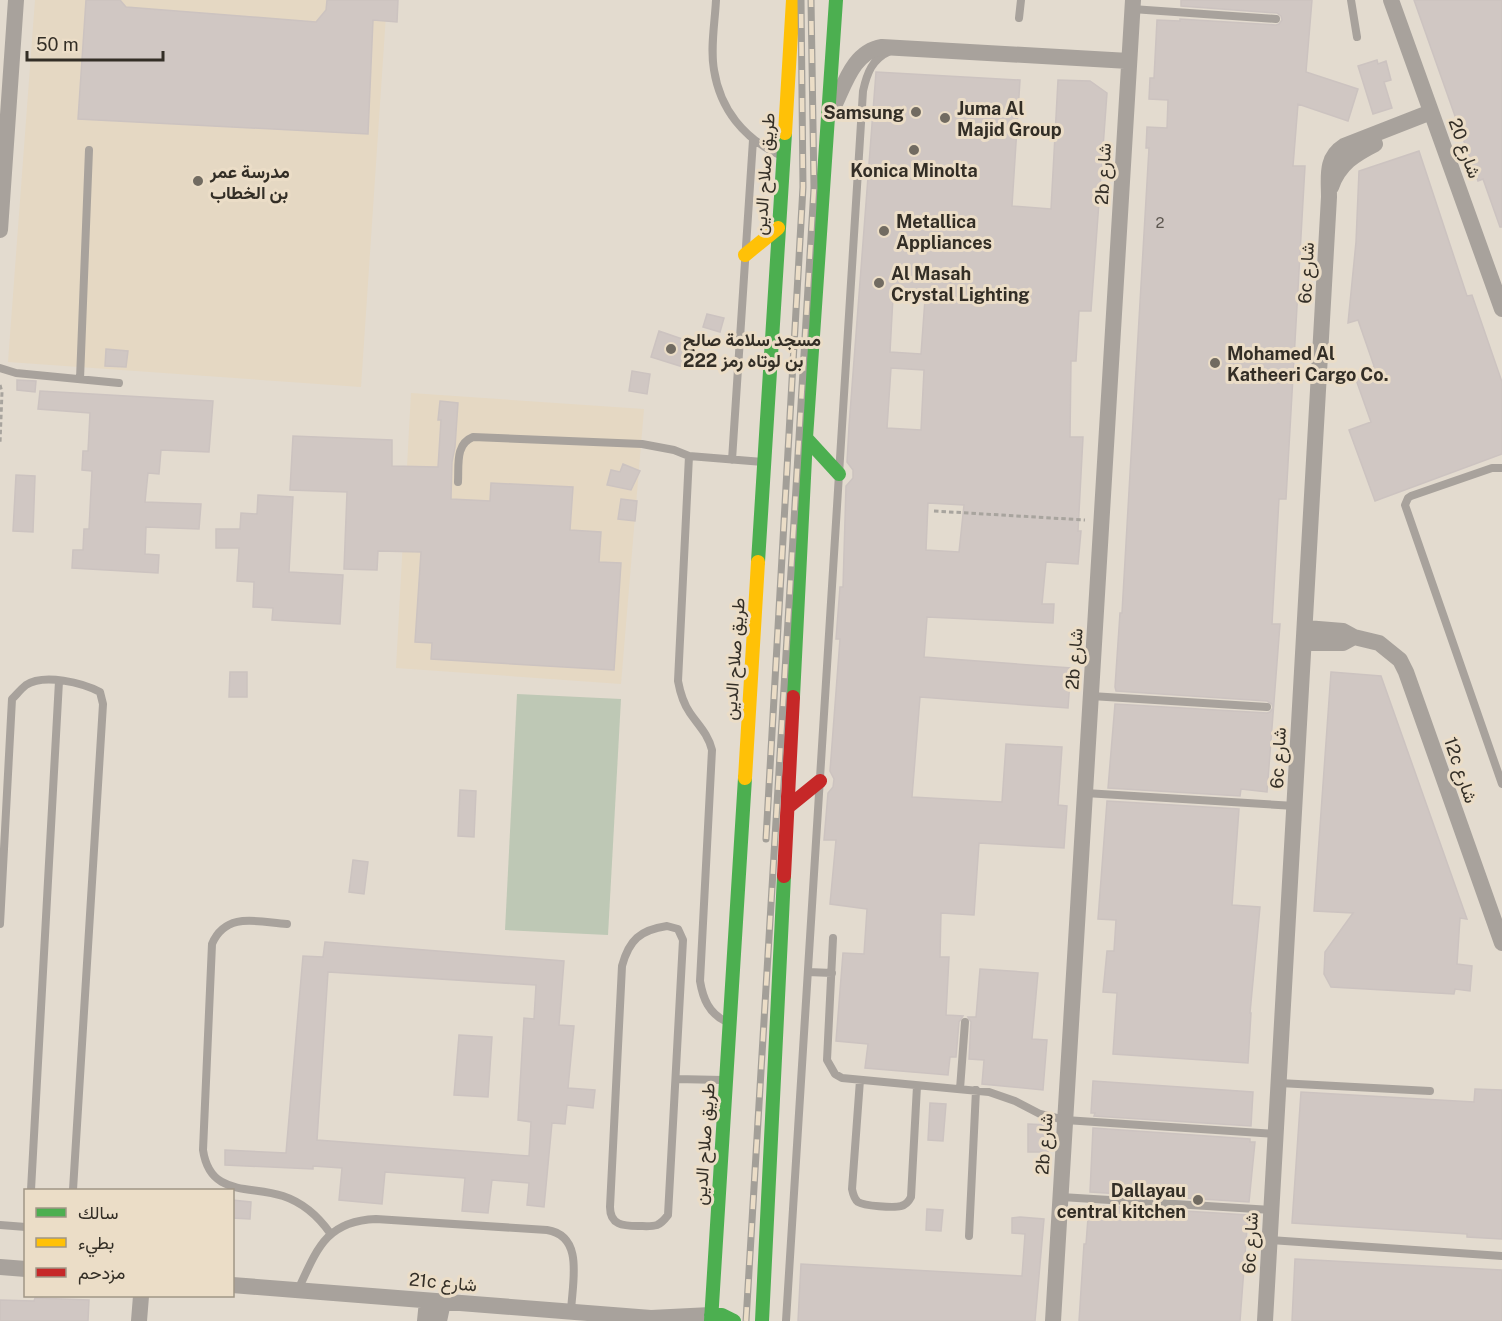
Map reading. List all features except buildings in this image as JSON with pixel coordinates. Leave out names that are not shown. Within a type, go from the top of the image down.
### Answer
[{"type":"main road","name":"طريق صلاح الدين","points":[[711,1318],[793,0]]},
{"type":"main road","points":[[762,1321],[807,438],[836,0]]},
{"type":"main road","points":[[831,75],[850,0]]},
{"type":"main road","points":[[745,255],[778,228]]},
{"type":"main road","points":[[807,438],[839,474]]},
{"type":"main road","points":[[788,807],[820,782]]},
{"type":"main road","points":[[711,1318],[722,1316],[734,1321]]},
{"type":"street","points":[[0,230],[16,0]]},
{"type":"street","name":"شارع 20","points":[[1391,0],[1502,309]]},
{"type":"street","name":"2b شارع","points":[[1053,1321],[1132,5]]},
{"type":"street","points":[[828,119],[852,68],[860,57],[871,49],[898,47],[1129,61]]},
{"type":"street","name":"6c شارع","points":[[1265,1321],[1329,197],[1338,172],[1356,153],[1434,118]]},
{"type":"street","name":"12c شارع","points":[[1305,635],[1342,643],[1354,637],[1379,643],[1400,660],[1502,943]]},
{"type":"street","points":[[0,1267],[24,1269]]},
{"type":"street","name":"21c شارع","points":[[234,1285],[654,1320],[711,1318]]},
{"type":"street","points":[[139,1321],[141,1297]]},
{"type":"street","points":[[425,1321],[435,1301]]},
{"type":"street","points":[[435,1301],[439,1321]]},
{"type":"lane","points":[[716,0],[714,68],[720,96],[734,120],[753,140],[783,157]]},
{"type":"lane","points":[[1019,18],[1020,0]]},
{"type":"lane","points":[[1351,0],[1357,37]]},
{"type":"lane","points":[[1132,5],[1276,19]]},
{"type":"lane","points":[[786,1321],[863,91],[866,76],[873,62],[898,47]]},
{"type":"lane","points":[[732,460],[753,140]]},
{"type":"lane","points":[[80,379],[89,150]]},
{"type":"lane","points":[[0,368],[16,373],[119,382]]},
{"type":"lane","points":[[458,482],[460,448],[473,436],[642,444],[674,450],[689,456],[764,462]]},
{"type":"lane","points":[[689,456],[678,681],[685,704],[705,731],[712,750],[700,981],[705,1002],[711,1011],[729,1023]]},
{"type":"lane","points":[[1502,468],[1492,468],[1411,496],[1405,505],[1502,784]]},
{"type":"lane","points":[[0,924],[12,699],[28,684],[45,680],[74,682],[90,687],[100,692],[103,704],[74,1189]]},
{"type":"lane","points":[[30,1189],[58,681]]},
{"type":"lane","points":[[1091,696],[1267,707]]},
{"type":"lane","points":[[1085,793],[1295,806]]},
{"type":"lane","points":[[287,924],[242,920],[232,922],[216,934],[212,944],[203,1150],[205,1163],[211,1174],[220,1182],[231,1187],[270,1193],[299,1203],[312,1211],[330,1233]]},
{"type":"lane","points":[[667,926],[678,929],[683,940],[676,1079],[668,1215],[664,1221],[651,1226],[619,1224],[613,1220],[610,1207],[622,966],[630,945],[638,936],[648,930],[667,926]]},
{"type":"lane","points":[[833,938],[827,1060],[835,1074],[842,1078],[976,1090],[1002,1096],[1040,1113],[1065,1120],[1276,1134]]},
{"type":"lane","points":[[808,972],[832,973]]},
{"type":"lane","points":[[960,1089],[964,1022]]},
{"type":"lane","points":[[676,1079],[726,1080]]},
{"type":"lane","points":[[860,1080],[852,1189],[859,1203],[868,1205],[900,1207],[909,1202],[917,1086]]},
{"type":"lane","points":[[1279,1083],[1430,1091]]},
{"type":"lane","points":[[969,1236],[976,1090]]},
{"type":"lane","points":[[1060,1197],[1272,1210]]},
{"type":"lane","points":[[298,1290],[316,1250],[330,1233],[359,1220],[376,1219],[555,1231],[568,1240],[572,1248],[571,1312]]},
{"type":"lane","points":[[0,1225],[24,1227]]},
{"type":"lane","points":[[1270,1240],[1502,1256]]},
{"type":"path","points":[[0,385],[2,392],[0,443]]},
{"type":"path","points":[[934,511],[1101,521]]},
{"type":"shaded area","name":"مدرسة عمر بن الخطاب","points":[[35,0],[387,0],[361,387],[8,362]]},
{"type":"shaded area","points":[[411,393],[644,409],[621,684],[396,668]]},
{"type":"green space","points":[[517,694],[621,699],[608,935],[505,930]]},
{"type":"railway","points":[[766,839],[803,187],[801,0]]},
{"type":"railway","points":[[746,1321],[814,188],[811,0]]},
{"type":"traffic: fast","points":[[793,697],[806,438],[836,0]]},
{"type":"traffic: fast","points":[[758,562],[785,133]]},
{"type":"traffic: fast","points":[[806,438],[839,474]]},
{"type":"traffic: fast","points":[[711,1321],[745,778]]},
{"type":"traffic: fast","points":[[762,1321],[784,876]]},
{"type":"traffic: fast","points":[[711,1315],[722,1315],[734,1321]]},
{"type":"traffic: slow","points":[[785,133],[793,0]]},
{"type":"traffic: slow","points":[[745,255],[778,228]]},
{"type":"traffic: slow","points":[[745,778],[758,562]]},
{"type":"traffic: jam","points":[[784,876],[793,697]]},
{"type":"traffic: jam","points":[[788,807],[820,781]]},
{"type":"place","name":"Samsung","points":[[916,112]]},
{"type":"place","name":"Juma Al Majid Group","points":[[945,118]]},
{"type":"place","name":"Konica Minolta","points":[[914,150]]},
{"type":"place","name":"مدرسة عمر بن الخطاب","points":[[198,181]]},
{"type":"place","name":"Metallica Appliances","points":[[884,231]]},
{"type":"place","name":"Al Masah Crystal Lighting","points":[[879,283]]},
{"type":"place","name":"مسجد سلامة صالح بن لوتاه رمز 222","points":[[671,349]]},
{"type":"place","name":"Mohamed Al Katheeri Cargo Co.","points":[[1215,363]]},
{"type":"place","name":"Dallayau central kitchen","points":[[1198,1200]]}]
